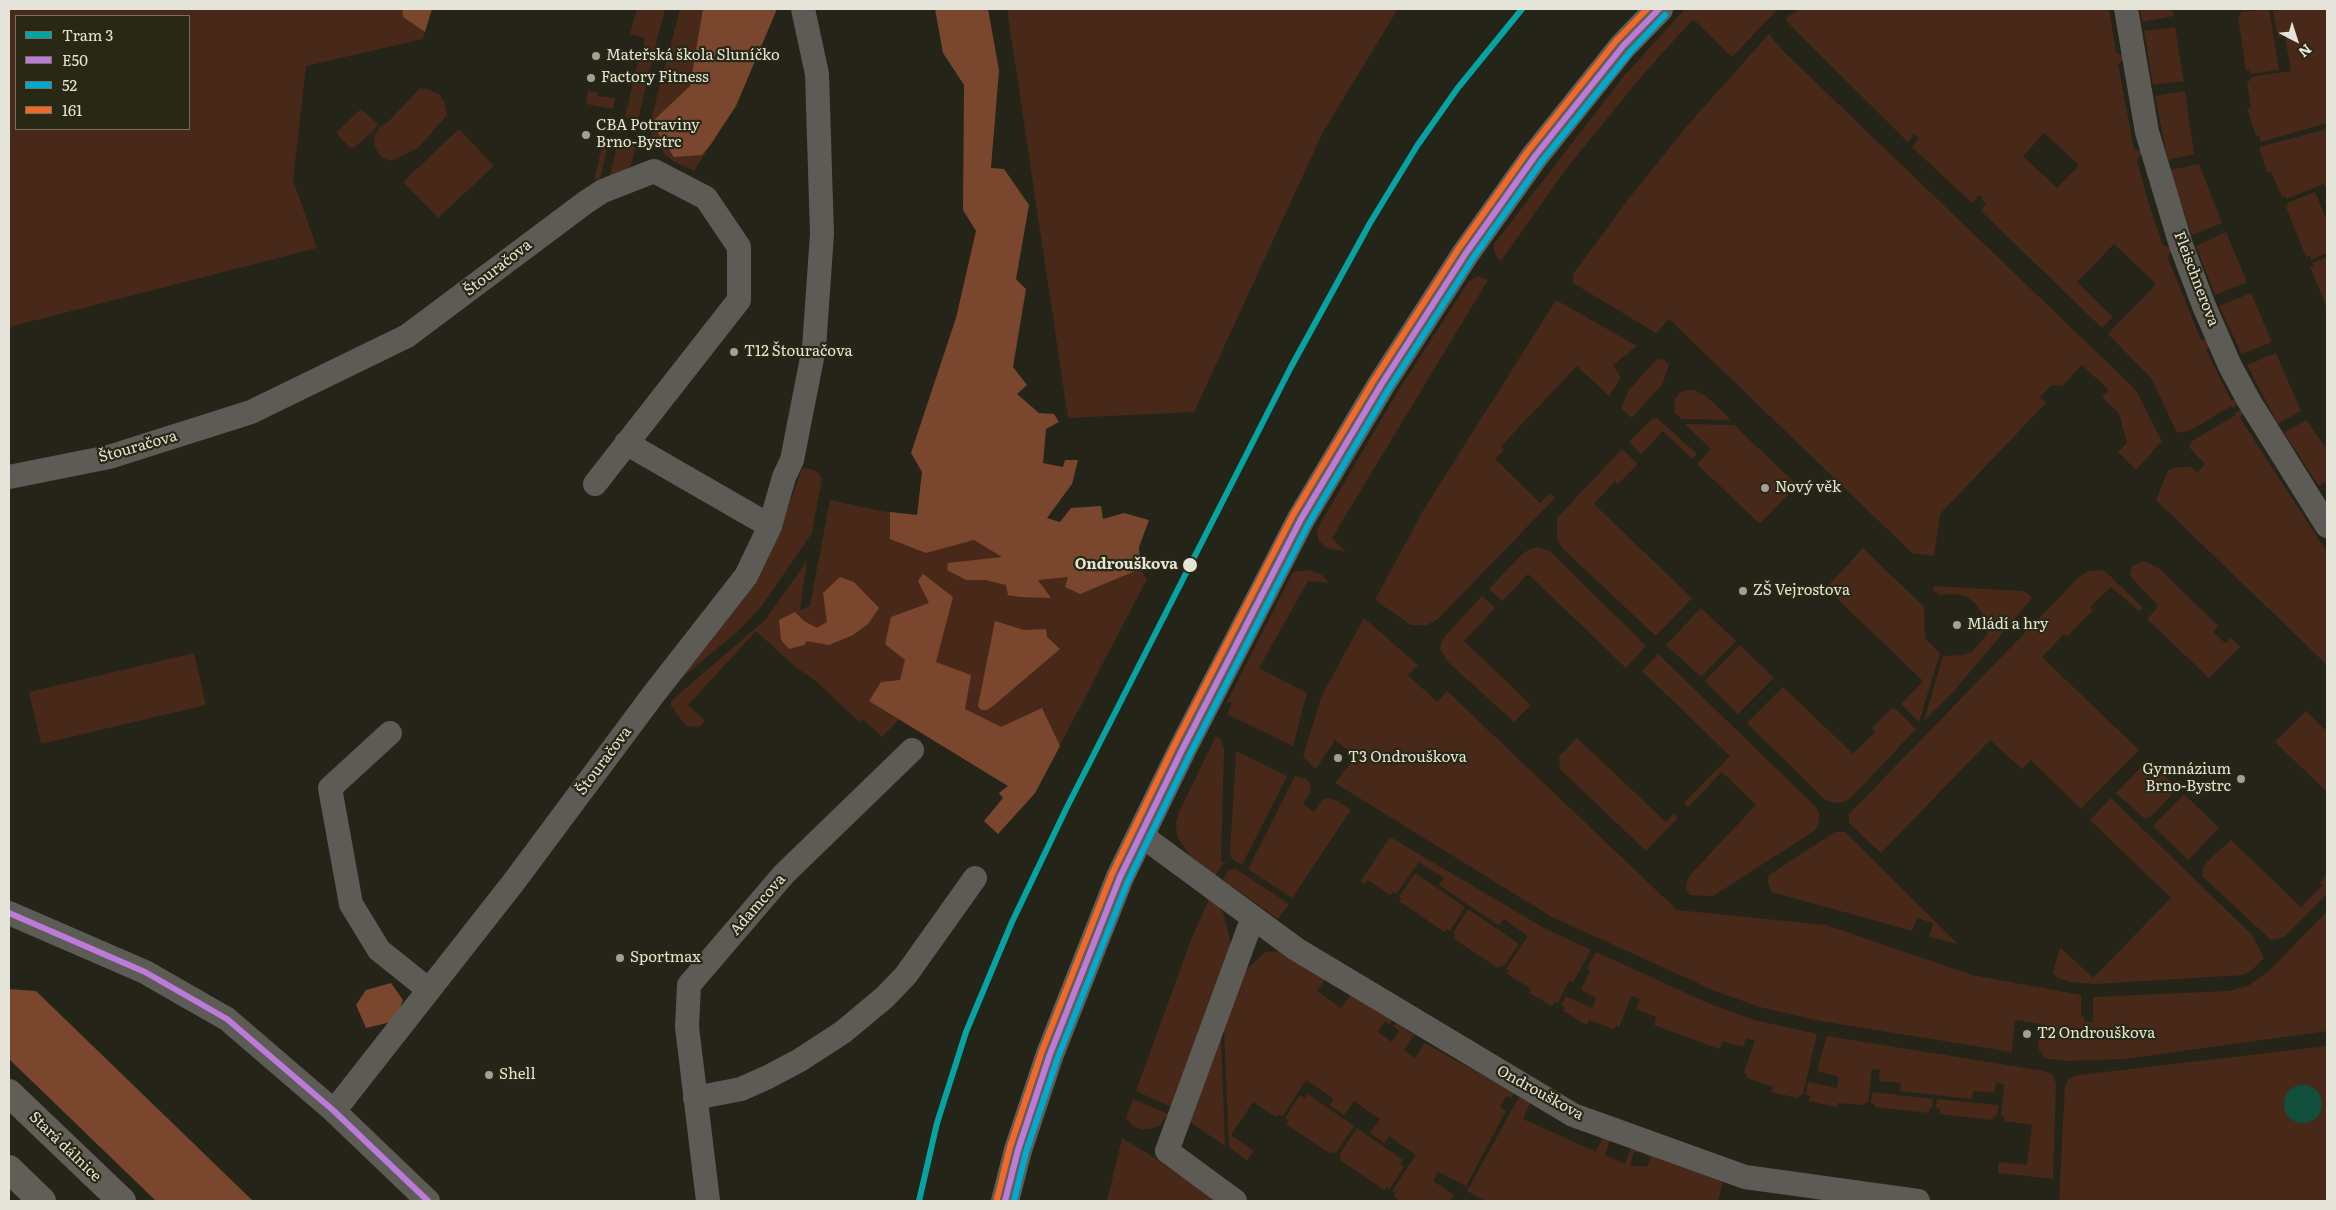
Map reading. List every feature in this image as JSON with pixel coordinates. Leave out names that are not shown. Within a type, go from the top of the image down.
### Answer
[{"type":"street","name":"Štouračova","points":[[334,1111],[513,883],[653,695],[746,576],[770,526],[784,477],[792,460],[814,348],[822,234],[817,74],[803,9]]},
{"type":"street","points":[[1006,1201],[1018,1150],[1050,1054],[1091,947],[1141,835],[1301,519],[1381,385],[1466,253],[1535,156],[1624,46],[1659,9]]},
{"type":"street","name":"Fleischnerova","points":[[2126,9],[2147,132],[2181,245],[2201,297],[2230,366],[2249,401],[2327,526]]},
{"type":"street","name":"Štouračova","points":[[9,477],[109,457],[251,412],[407,336],[595,196],[654,171],[706,198],[739,247],[739,300],[595,484]]},
{"type":"street","points":[[626,443],[770,526]]},
{"type":"street","points":[[390,733],[330,788],[351,904],[379,950],[429,990]]},
{"type":"street","name":"Adamcova","points":[[708,1201],[687,1027],[689,985],[784,874],[912,750]]},
{"type":"street","name":"Ondrouškova","points":[[1141,835],[1296,949],[1573,1114],[1745,1177],[1918,1201]]},
{"type":"street","points":[[695,1098],[741,1089],[768,1077],[800,1060],[843,1032],[885,997],[906,976],[975,878]]},
{"type":"street","points":[[9,913],[145,972],[227,1019],[334,1111],[428,1201]]},
{"type":"street","points":[[1235,1201],[1167,1151],[1253,918]]},
{"type":"street","name":"Stará dálnice","points":[[9,1093],[122,1201]]},
{"type":"street","points":[[9,1169],[42,1201]]},
{"type":"shaded area","points":[[9,9],[402,9],[403,17],[425,32],[423,39],[306,66],[293,180],[317,248],[9,327]]},
{"type":"shaded area","points":[[402,9],[432,9],[425,32],[403,17]]},
{"type":"shaded area","points":[[637,9],[665,9],[653,55],[642,52],[645,38],[630,34]]},
{"type":"shaded area","points":[[680,9],[703,9],[690,86],[655,119],[702,155],[711,144],[694,171],[673,161],[664,153],[658,139],[652,140],[650,123]]},
{"type":"shaded area","points":[[703,9],[777,9],[736,106],[711,144],[702,155],[674,157],[658,133],[655,119],[690,86]]},
{"type":"shaded area","points":[[935,9],[988,9],[999,70],[991,168],[1004,169],[1029,205],[1016,279],[1026,289],[1013,367],[1027,385],[1017,394],[1039,413],[1054,414],[1059,422],[1046,429],[1043,463],[1063,467],[1065,460],[1078,460],[1072,484],[1047,518],[1060,522],[1071,508],[1101,506],[1103,519],[1124,513],[1149,520],[1139,547],[1140,569],[1080,594],[1065,587],[1068,577],[1038,580],[1051,598],[1020,597],[1008,595],[1006,585],[985,580],[966,580],[947,570],[948,563],[1002,557],[974,540],[926,553],[890,539],[890,512],[917,515],[922,472],[911,453],[956,318],[976,231],[963,210],[964,85],[943,53]]},
{"type":"shaded area","points":[[1007,9],[1398,9],[1323,132],[1194,412],[1068,418]]},
{"type":"shaded area","points":[[1685,9],[1778,9],[1732,57],[1693,19],[1641,77],[1566,169],[1501,261],[1498,259],[1494,251],[1494,244],[1623,77]]},
{"type":"shaded area","points":[[1799,9],[2109,9],[2116,53],[2126,58],[2118,64],[2134,149],[2143,152],[2137,160],[2163,246],[2172,247],[2173,250],[2167,256],[2201,340],[2210,340],[2211,343],[2206,350],[2231,400],[2240,400],[2241,403],[2232,408],[2231,406],[2191,430],[2177,433],[2152,379],[2108,334],[2156,284],[2114,244],[2077,282],[2113,317],[2102,328],[1981,211],[1986,204],[1982,200],[1983,198],[1979,195],[1972,203],[1912,147],[1919,138],[1914,134],[1908,142],[1785,19]],"holes":[[[2044,133],[2079,165],[2057,188],[2023,156]]]},
{"type":"shaded area","points":[[2140,9],[2172,9],[2174,16],[2142,22]]},
{"type":"shaded area","points":[[2269,9],[2279,70],[2250,74],[2249,70],[2246,70],[2238,17],[2241,16],[2240,12]]},
{"type":"shaded area","points":[[2327,9],[2327,123],[2261,142],[2259,135],[2256,136],[2247,108],[2251,107],[2247,82],[2251,80],[2250,77],[2291,71],[2285,36],[2278,37],[2273,11]]},
{"type":"shaded area","points":[[2175,27],[2184,81],[2153,85],[2144,31]]},
{"type":"shaded area","points":[[1769,34],[1782,50],[2135,389],[2162,441],[2136,470],[2118,452],[2127,443],[2119,413],[2102,397],[2109,390],[2082,365],[2062,386],[2052,385],[2040,397],[2046,403],[1940,514],[1934,556],[1912,553],[1669,319],[1656,333],[1573,283],[1573,274],[1630,197],[1687,126]]},
{"type":"shaded area","points":[[639,58],[652,61],[638,120],[625,117]]},
{"type":"shaded area","points":[[420,88],[439,94],[444,102],[447,115],[418,148],[391,161],[381,157],[374,146],[375,135],[379,128],[390,120]]},
{"type":"shaded area","points":[[588,91],[598,93],[597,96],[615,98],[613,109],[586,104]]},
{"type":"shaded area","points":[[2185,91],[2194,154],[2168,160],[2155,96]]},
{"type":"shaded area","points":[[361,109],[378,124],[354,148],[349,147],[337,132]]},
{"type":"shaded area","points":[[459,129],[494,166],[438,218],[403,182]]},
{"type":"shaded area","points":[[2327,129],[2327,192],[2324,184],[2286,199],[2285,196],[2282,197],[2271,172],[2267,173],[2259,147]]},
{"type":"shaded area","points":[[620,145],[635,147],[632,162],[628,169],[609,179],[617,147]]},
{"type":"shaded area","points":[[602,147],[607,149],[600,179],[594,180]]},
{"type":"shaded area","points":[[2199,164],[2222,223],[2192,235],[2170,170]]},
{"type":"shaded area","points":[[2315,192],[2327,221],[2327,253],[2311,260],[2310,256],[2306,257],[2286,207],[2288,206],[2287,203]]},
{"type":"shaded area","points":[[2226,232],[2247,282],[2215,295],[2196,246]]},
{"type":"shaded area","points":[[2327,257],[2327,308],[2310,267],[2314,266],[2312,263]]},
{"type":"shaded area","points":[[1478,276],[1488,280],[1332,538],[1346,552],[1327,548],[1319,541],[1316,531],[1398,391],[1469,281]]},
{"type":"shaded area","points":[[2251,293],[2272,342],[2242,354],[2219,306]]},
{"type":"shaded area","points":[[1556,300],[1637,346],[1613,365],[1621,378],[1609,396],[1577,366],[1501,446],[1504,450],[1495,459],[1540,503],[1550,493],[1555,498],[1438,619],[1427,625],[1411,625],[1375,600],[1423,511]]},
{"type":"shaded area","points":[[2276,353],[2301,411],[2278,424],[2247,365]]},
{"type":"shaded area","points":[[1663,359],[1669,364],[1663,383],[1632,418],[1621,408],[1629,390],[1656,360]]},
{"type":"shaded area","points":[[1695,390],[1706,396],[1731,420],[1682,419],[1674,412],[1675,399],[1680,393]]},
{"type":"shaded area","points":[[2244,408],[2246,410],[2240,418],[2327,552],[2327,665],[2156,500],[2168,470],[2192,467],[2197,473],[2205,464],[2189,447],[2192,441],[2236,415],[2235,413]]},
{"type":"shaded area","points":[[1657,418],[1697,454],[1692,459],[1663,431],[1641,454],[1629,442],[1652,419]]},
{"type":"shaded area","points":[[2306,420],[2327,449],[2327,481],[2319,486],[2284,433]]},
{"type":"shaded area","points":[[1685,424],[1734,425],[1797,485],[1760,524],[1697,464],[1711,449]]},
{"type":"shaded area","points":[[1622,449],[1638,464],[1618,484],[1615,481],[1594,504],[1692,598],[1656,636],[1564,550],[1557,539],[1557,518]]},
{"type":"shaded area","points":[[806,468],[816,471],[822,478],[812,533],[761,607],[740,629],[676,683],[779,532],[802,469]]},
{"type":"shaded area","points":[[830,500],[881,511],[937,518],[1011,562],[1132,557],[1147,579],[1035,793],[998,834],[984,821],[1003,798],[999,793],[1008,786],[899,719],[882,737],[863,719],[859,722],[816,681],[794,666],[756,631],[688,705],[705,720],[702,725],[697,727],[686,726],[671,706],[671,701],[765,620],[807,561],[800,610],[810,606]]},
{"type":"shaded area","points":[[1540,547],[1551,552],[1646,646],[1626,668],[1528,574],[1502,601],[1489,589],[1522,554],[1532,548]]},
{"type":"shaded area","points":[[1863,548],[1924,607],[1925,639],[1940,653],[1919,722],[1901,704],[1923,681],[1826,588]]},
{"type":"shaded area","points":[[2144,561],[2160,569],[2218,626],[2213,632],[2225,643],[2231,638],[2240,647],[2209,678],[2147,619],[2157,608],[2157,604],[2130,576],[2132,566]]},
{"type":"shaded area","points":[[1310,570],[1322,575],[1329,583],[1308,581],[1259,668],[1307,693],[1293,746],[1227,714],[1232,703],[1227,702],[1293,572]]},
{"type":"shaded area","points":[[2100,570],[2106,572],[2143,608],[2139,611],[2111,587],[2090,607],[2093,610],[2067,637],[2064,634],[2042,657],[2139,750],[2081,809],[2031,760],[2022,769],[1990,740],[1881,853],[1849,823],[1849,814],[2079,577],[2089,571]]},
{"type":"shaded area","points":[[923,574],[953,597],[936,662],[971,675],[965,709],[1001,727],[1042,708],[1060,746],[1035,793],[998,834],[984,821],[1003,798],[999,793],[1008,786],[869,701],[881,682],[900,680],[905,660],[885,644],[891,617],[929,603],[918,581]]},
{"type":"shaded area","points":[[840,577],[854,582],[879,608],[868,624],[853,635],[829,645],[807,641],[804,645],[789,649],[781,640],[779,620],[795,612],[804,621],[817,628],[827,622],[823,593]]},
{"type":"shaded area","points":[[1934,586],[2022,591],[2029,594],[2032,598],[1954,691],[1924,721],[1943,656],[1963,655],[1973,651],[1987,635],[1988,622],[1975,603],[1967,597],[1955,594],[1940,595],[1933,590]]},
{"type":"shaded area","points":[[1482,596],[1495,608],[1464,641],[1531,705],[1514,722],[1448,662],[1440,649],[1441,642],[1447,634]]},
{"type":"shaded area","points":[[1701,608],[1736,641],[1701,677],[1666,645]]},
{"type":"shaded area","points":[[1364,618],[1418,665],[1408,675],[1437,702],[1447,691],[1677,910],[1826,925],[1972,975],[2081,995],[2081,1016],[2084,1017],[2085,1022],[2093,1022],[2093,997],[2229,991],[2248,986],[2270,970],[2327,911],[2327,1031],[2125,1059],[2064,1061],[2044,1058],[2038,1048],[2041,1024],[2015,1020],[2012,1052],[1820,1021],[1760,1007],[1715,991],[1552,917],[1335,783],[1356,756],[1335,740],[1316,769],[1303,757],[1321,697]]},
{"type":"shaded area","points":[[995,621],[1024,630],[1046,629],[1047,637],[1060,649],[993,706],[987,710],[981,710],[978,706]]},
{"type":"shaded area","points":[[1740,645],[1774,678],[1738,714],[1705,681]]},
{"type":"shaded area","points":[[194,653],[206,705],[41,744],[29,692]]},
{"type":"shaded area","points":[[1658,654],[1815,806],[1820,815],[1818,826],[1814,831],[1713,896],[1690,895],[1686,888],[1687,881],[1691,874],[1756,805],[1722,772],[1688,807],[1684,803],[1730,756],[1642,671]]},
{"type":"shaded area","points":[[1783,687],[1853,754],[1875,732],[1872,728],[1893,707],[1916,729],[1851,798],[1844,802],[1834,803],[1824,799],[1747,723]]},
{"type":"shaded area","points":[[2306,711],[2327,732],[2327,792],[2275,742]]},
{"type":"shaded area","points":[[1216,736],[1221,740],[1224,749],[1221,861],[1224,863],[1215,876],[1193,860],[1177,836],[1176,823],[1179,812]]},
{"type":"shaded area","points":[[1577,738],[1666,822],[1674,814],[1678,818],[1646,851],[1560,769],[1559,757]]},
{"type":"shaded area","points":[[1236,751],[1287,776],[1242,865],[1232,859],[1230,855]]},
{"type":"shaded area","points":[[2148,760],[2178,788],[2151,817],[2144,818],[2116,793]]},
{"type":"shaded area","points":[[1295,776],[1305,778],[1310,784],[1311,792],[1303,804],[1314,812],[1322,800],[1327,798],[1335,800],[1351,810],[1292,898],[1248,869]]},
{"type":"shaded area","points":[[2184,794],[2219,828],[2188,860],[2153,826]]},
{"type":"shaded area","points":[[2111,798],[2252,935],[2264,958],[2252,970],[2243,975],[2095,984],[2069,982],[2056,977],[2053,972],[2060,947],[2093,978],[2171,898],[2090,820]]},
{"type":"shaded area","points":[[1835,832],[1845,832],[1958,944],[1929,937],[1933,923],[1917,918],[1912,931],[1772,892],[1768,883],[1769,875]]},
{"type":"shaded area","points":[[1390,837],[1544,928],[1591,950],[1573,982],[1569,981],[1558,1003],[1555,1002],[1552,1006],[1529,993],[1531,989],[1507,974],[1509,971],[1506,969],[1528,936],[1504,919],[1498,925],[1439,885],[1444,878],[1419,862],[1396,894],[1393,892],[1390,895],[1368,880],[1365,884],[1361,881]]},
{"type":"shaded area","points":[[2231,840],[2301,907],[2323,885],[2320,882],[2327,874],[2327,894],[2284,937],[2271,940],[2203,877],[2203,868],[2208,861]]},
{"type":"shaded area","points":[[1236,869],[1289,904],[1278,919],[1223,880],[1228,870]]},
{"type":"shaded area","points":[[1415,873],[1465,907],[1450,931],[1447,929],[1444,932],[1399,901],[1402,898],[1399,897]]},
{"type":"shaded area","points":[[1209,899],[1220,907],[1224,915],[1231,944],[1172,1107],[1136,1091],[1191,940]]},
{"type":"shaded area","points":[[1468,909],[1519,944],[1503,967],[1501,965],[1498,968],[1453,938],[1456,934],[1453,933]]},
{"type":"shaded area","points":[[1284,951],[1327,977],[1317,991],[1341,1008],[1352,994],[1392,1020],[1390,1024],[1385,1021],[1378,1032],[1392,1042],[1399,1031],[1394,1026],[1396,1023],[1414,1035],[1404,1050],[1415,1058],[1425,1043],[1514,1093],[1511,1098],[1506,1096],[1500,1107],[1506,1111],[1466,1186],[1438,1172],[1433,1181],[1454,1195],[1451,1200],[1453,1201],[1400,1201],[1393,1196],[1396,1193],[1392,1191],[1416,1155],[1389,1136],[1384,1143],[1370,1133],[1380,1119],[1354,1101],[1344,1115],[1330,1105],[1333,1098],[1306,1080],[1282,1117],[1279,1114],[1276,1117],[1253,1102],[1231,1135],[1254,1151],[1247,1161],[1229,1147],[1224,1029],[1245,971],[1266,952]]},
{"type":"shaded area","points":[[1596,952],[1710,1004],[1754,1020],[1817,1034],[1803,1094],[1798,1096],[1798,1098],[1771,1092],[1773,1087],[1747,1078],[1744,1072],[1755,1041],[1746,1038],[1743,1047],[1723,1041],[1719,1049],[1654,1025],[1656,1017],[1636,1009],[1640,999],[1631,996],[1619,1028],[1616,1025],[1614,1029],[1589,1020],[1587,1025],[1563,1011],[1565,1007],[1561,1005],[1566,996],[1592,1008],[1596,998],[1581,990],[1590,971],[1587,968]]},
{"type":"shaded area","points":[[391,983],[403,1000],[395,1021],[366,1028],[356,1005],[366,990]]},
{"type":"shaded area","points":[[9,989],[36,991],[253,1201],[156,1201],[9,1059]]},
{"type":"shaded area","points":[[1221,1036],[1225,1146],[1190,1122]]},
{"type":"shaded area","points":[[1827,1036],[2044,1071],[2053,1075],[2056,1084],[2053,1179],[1998,1173],[1999,1162],[2027,1165],[2032,1125],[2005,1121],[2004,1117],[2001,1116],[2004,1084],[1996,1083],[1994,1093],[1973,1091],[1972,1099],[1900,1091],[1901,1083],[1879,1081],[1880,1070],[1872,1069],[1868,1103],[1864,1105],[1838,1103],[1836,1107],[1809,1101],[1810,1096],[1806,1095],[1808,1082],[1837,1088],[1839,1077],[1817,1071]]},
{"type":"shaded area","points":[[2327,1046],[2327,1201],[2059,1201],[2065,1086],[2069,1079],[2079,1075]]},
{"type":"shaded area","points":[[2303,1085],[2316,1091],[2322,1104],[2316,1117],[2303,1123],[2290,1117],[2284,1104],[2290,1091]]},
{"type":"shaded area","points":[[1872,1092],[1933,1099],[1932,1108],[1929,1108],[1929,1113],[1875,1107],[1875,1104],[1871,1103]]},
{"type":"shaded area","points":[[1308,1094],[1354,1126],[1336,1153],[1333,1151],[1331,1154],[1286,1124],[1288,1120],[1285,1118],[1300,1095],[1305,1098]]},
{"type":"shaded area","points":[[1519,1097],[1530,1103],[1523,1119],[1596,1152],[1603,1137],[1610,1140],[1605,1155],[1625,1164],[1631,1147],[1641,1151],[1639,1153],[1634,1152],[1630,1165],[1647,1167],[1651,1158],[1645,1155],[1645,1152],[1724,1177],[1718,1201],[1486,1201],[1467,1191]]},
{"type":"shaded area","points":[[1133,1099],[1168,1114],[1159,1126],[1140,1129],[1132,1125],[1126,1118]]},
{"type":"shaded area","points":[[1937,1099],[1999,1105],[1997,1116],[1994,1116],[1993,1120],[1940,1114],[1940,1109],[1936,1108]]},
{"type":"shaded area","points":[[1357,1128],[1403,1160],[1400,1164],[1404,1167],[1389,1190],[1387,1187],[1384,1190],[1340,1160],[1341,1157],[1339,1155]]},
{"type":"shaded area","points":[[1122,1138],[1150,1155],[1218,1201],[1107,1201]]},
{"type":"tram line","name":"3","points":[[919,1201],[937,1123],[966,1032],[1012,922],[1067,807],[1291,367],[1370,223],[1417,146],[1457,89],[1522,9]]},
{"type":"transit line","name":"161","points":[[997,1199],[1010,1147],[1042,1051],[1112,874],[1174,746],[1293,515],[1374,380],[1459,248],[1528,151],[1616,41],[1647,9]]},
{"type":"transit line","name":"E50","points":[[1005,1201],[1018,1150],[1050,1054],[1120,877],[1182,750],[1301,519],[1381,385],[1466,253],[1535,156],[1623,46],[1659,9]]},
{"type":"transit line","name":"52","points":[[1014,1201],[1026,1152],[1058,1057],[1128,881],[1190,754],[1309,523],[1388,390],[1473,258],[1542,161],[1630,52],[1665,15]]},
{"type":"transit line","name":"E50","points":[[9,913],[145,972],[227,1019],[334,1111],[428,1201]]},
{"type":"place","name":"Mateřská škola Sluníčko","points":[[596,56]]},
{"type":"place","name":"Factory Fitness","points":[[591,78]]},
{"type":"place","name":"CBA Potraviny Brno-Bystrc","points":[[586,135]]},
{"type":"place","name":"T12 Štouračova","points":[[734,352]]},
{"type":"place","name":"Nový věk","points":[[1765,488]]},
{"type":"place","name":"Ondrouškova","points":[[1190,565]]},
{"type":"place","name":"ZŠ Vejrostova","points":[[1743,591]]},
{"type":"place","name":"Mládí a hry","points":[[1957,625]]},
{"type":"place","name":"T3 Ondrouškova","points":[[1338,758]]},
{"type":"place","name":"Gymnázium Brno-Bystrc","points":[[2241,779]]},
{"type":"place","name":"Sportmax","points":[[620,958]]},
{"type":"place","name":"T2 Ondrouškova","points":[[2027,1034]]},
{"type":"place","name":"Shell","points":[[489,1075]]}]
